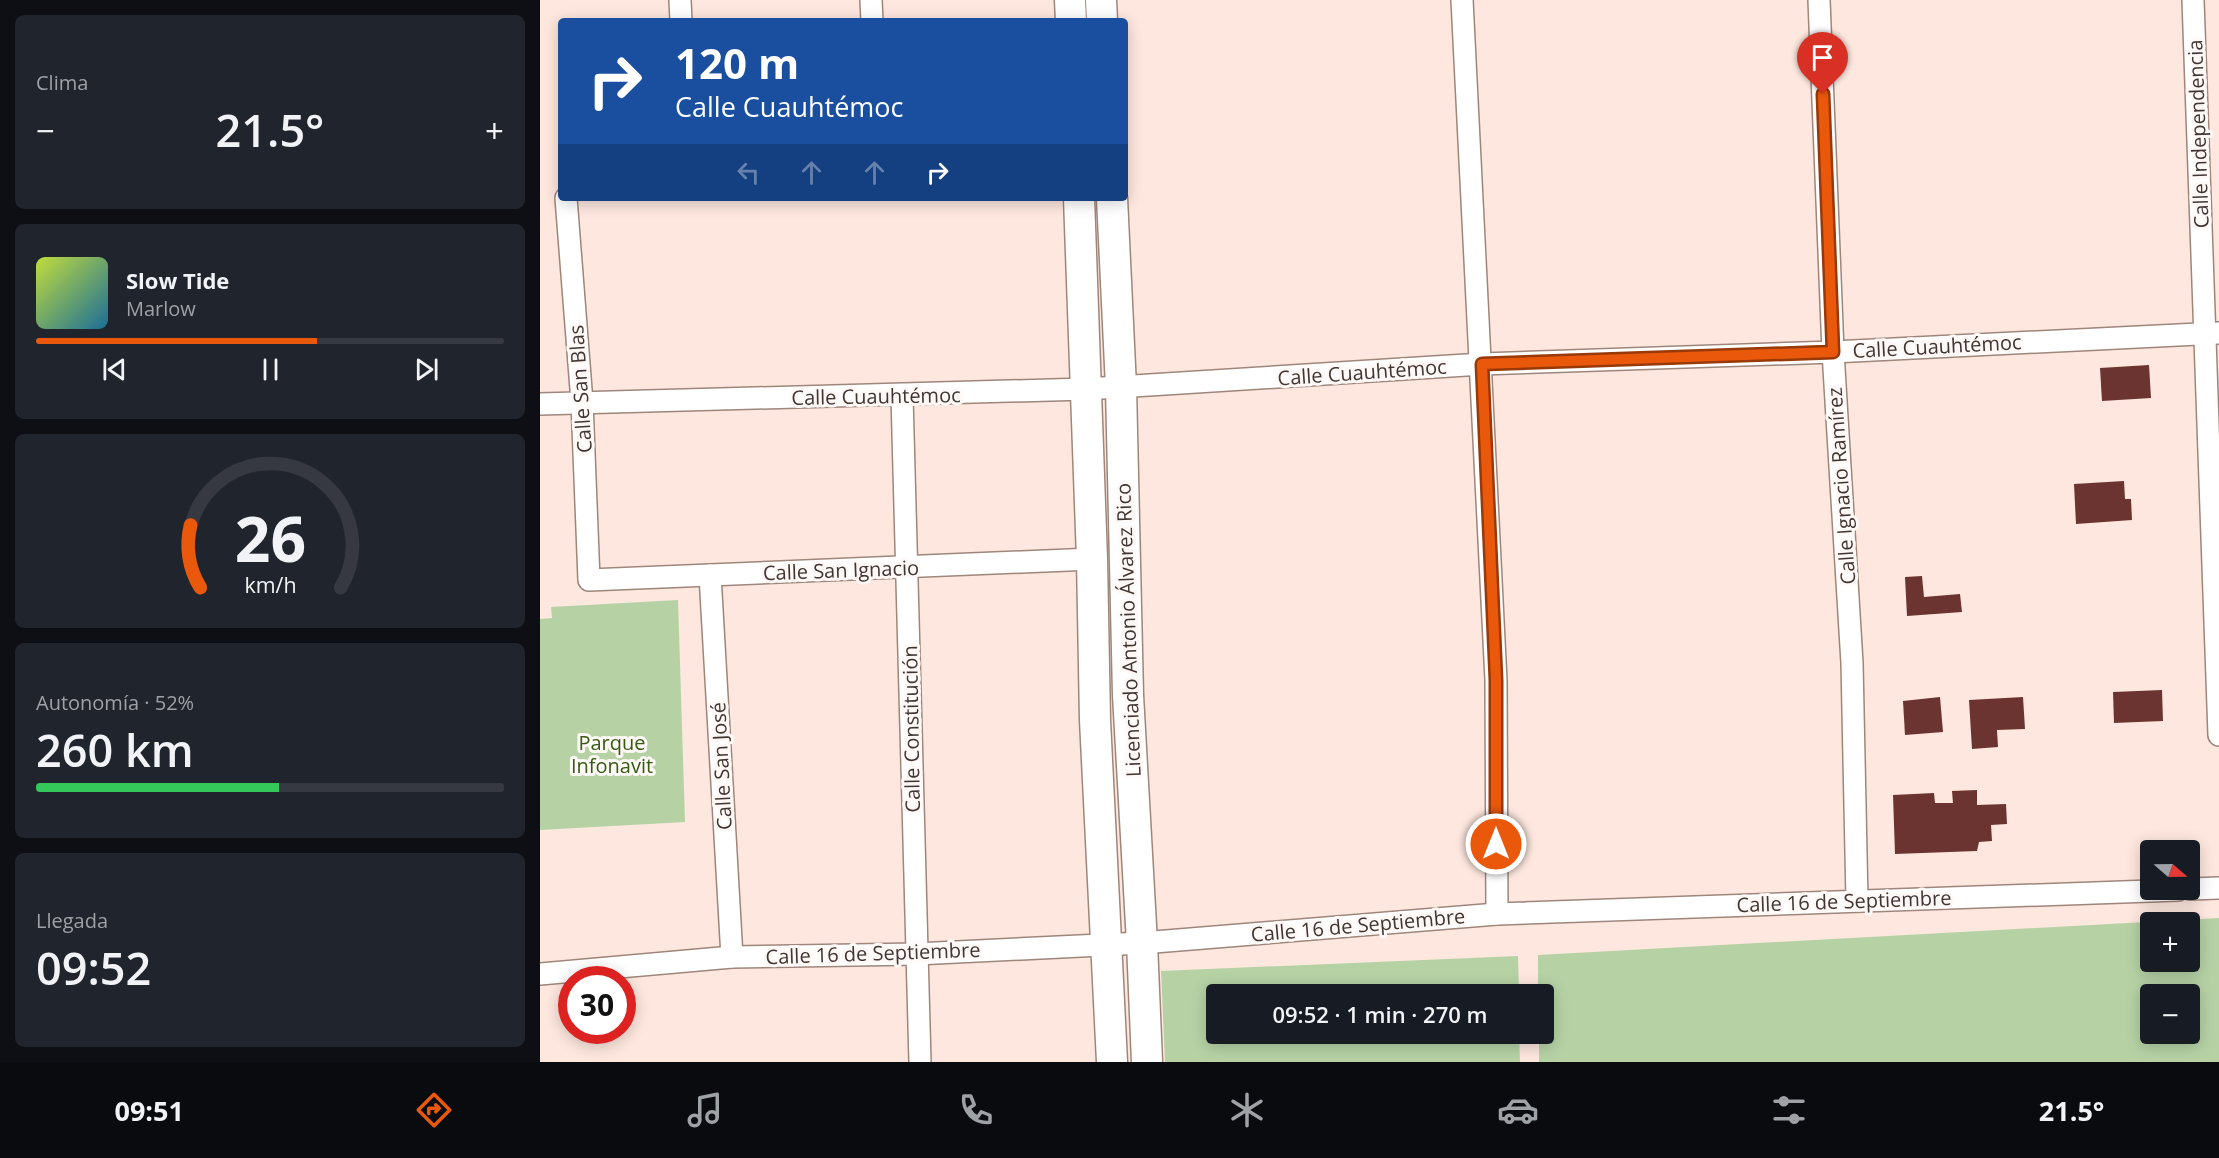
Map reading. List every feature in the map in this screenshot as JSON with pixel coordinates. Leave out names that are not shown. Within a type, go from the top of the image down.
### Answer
[{"type":"main road","points":[[1070,0],[1071,18]]},
{"type":"main road","points":[[1101,0],[1102,18]]},
{"type":"main road","name":"Licenciado Antonio Álvarez Rico","points":[[1079,201],[1092,559],[1095,720],[1112,1062]]},
{"type":"main road","name":"Licenciado Antonio Álvarez Rico","points":[[1112,201],[1121,387],[1128,695],[1147,1062]]},
{"type":"street","points":[[680,0],[681,18]]},
{"type":"street","points":[[871,0],[872,18]]},
{"type":"street","points":[[1462,0],[1496,680],[1497,914]]},
{"type":"street","name":"Calle Ignacio Ramírez","points":[[1820,0],[1833,352],[1852,663],[1857,901]]},
{"type":"street","name":"Calle Independencia","points":[[2193,0],[2212,333],[2219,735]]},
{"type":"street","name":"Calle San Blas","points":[[566,201],[582,402],[589,580]]},
{"type":"street","name":"Calle Cuauhtémoc","points":[[540,404],[902,396],[1086,389],[1482,364],[1833,352],[2212,333]]},
{"type":"street","name":"Calle Constitución","points":[[902,396],[920,1062]]},
{"type":"street","name":"Calle San Ignacio","points":[[589,580],[1092,559]]},
{"type":"street","name":"Calle San José","points":[[710,575],[732,957]]},
{"type":"street","points":[[2200,889],[2219,888]]},
{"type":"street","name":"Calle 16 de Septiembre","points":[[540,974],[732,957],[916,954],[1142,943],[1497,914],[2140,891]]},
{"type":"green space","name":"Parque Infonavit","points":[[678,600],[685,822],[540,830],[540,619],[552,618],[551,607]]},
{"type":"green space","points":[[2219,918],[2219,1062],[1539,1062],[1539,1044],[1554,1044],[1554,984],[1538,984],[1538,955],[2140,922],[2140,972],[2200,972],[2200,919]]},
{"type":"green space","points":[[1518,956],[1519,984],[1206,984],[1206,1044],[1519,1044],[1520,1062],[1165,1062],[1161,971]]},
{"type":"building","points":[[2149,365],[2151,398],[2102,401],[2100,368]]},
{"type":"building","points":[[2124,481],[2125,499],[2131,499],[2132,520],[2076,524],[2074,484]]},
{"type":"building","points":[[1922,576],[1924,597],[1960,594],[1962,612],[1907,616],[1905,577]]},
{"type":"building","points":[[2162,690],[2163,721],[2114,723],[2113,692]]},
{"type":"building","points":[[1940,697],[1943,732],[1905,735],[1903,701]]},
{"type":"building","points":[[2023,697],[2025,729],[1997,730],[1998,747],[1972,749],[1969,700]]},
{"type":"building","points":[[1977,790],[1977,805],[2006,804],[2007,824],[1991,825],[1992,841],[1979,842],[1977,851],[1895,854],[1893,795],[1934,793],[1935,803],[1953,803],[1952,791]]},
{"type":"route","points":[[1496,844],[1496,680],[1482,364],[1833,352],[1823,94]]}]
